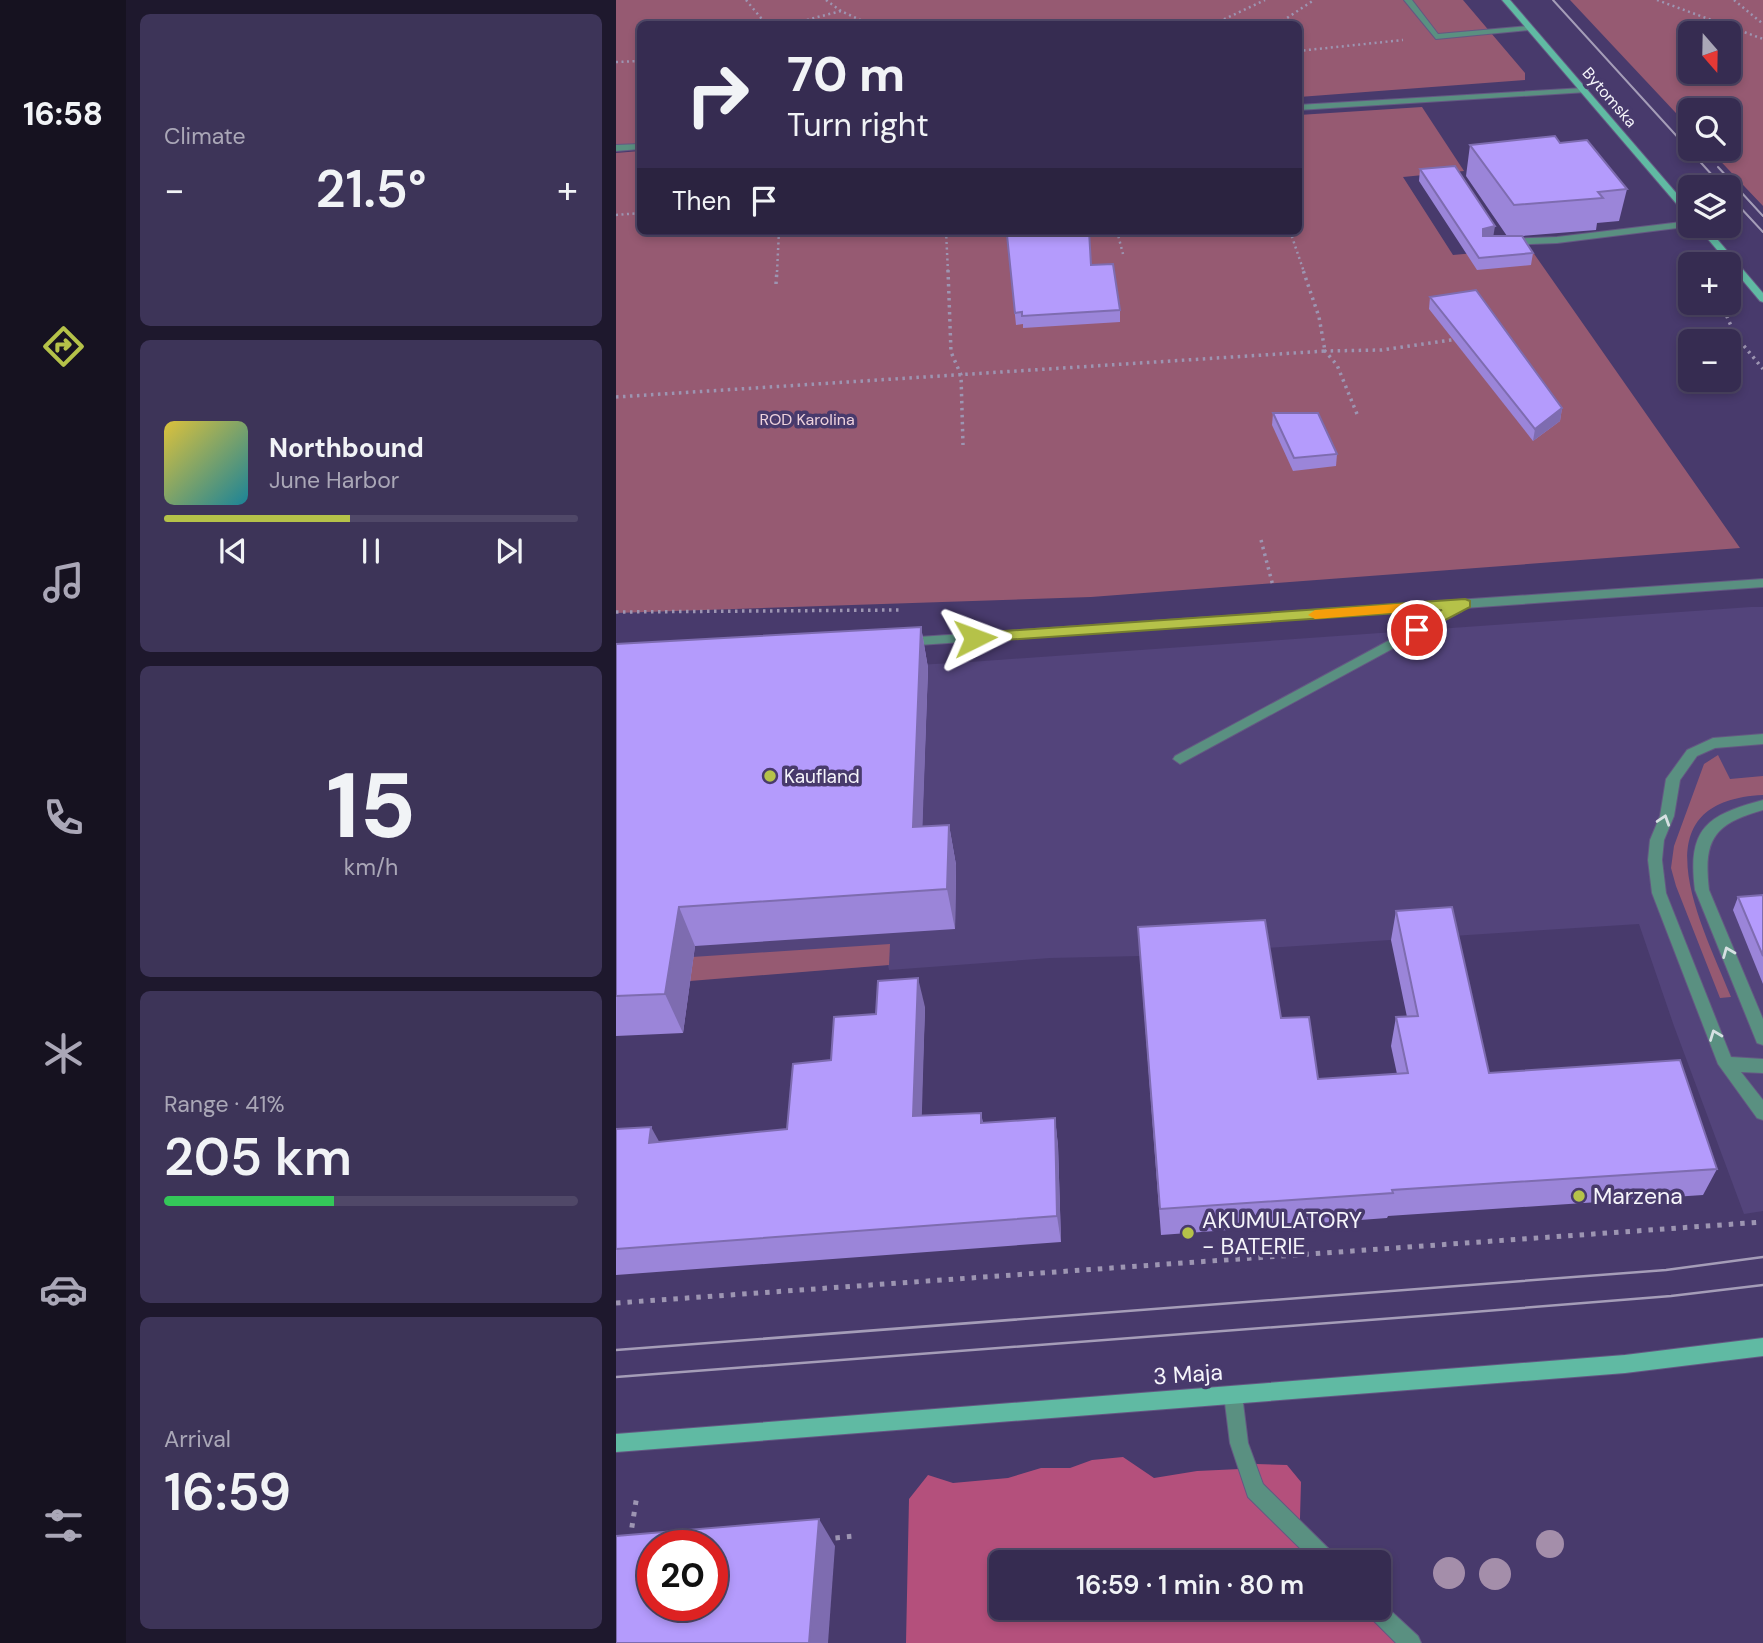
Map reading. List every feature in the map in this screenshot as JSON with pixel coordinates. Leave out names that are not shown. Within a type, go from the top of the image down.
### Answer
[{"type":"main road","name":"Bytomska","points":[[1506,0],[1678,200]]},
{"type":"main road","points":[[1711,238],[1763,299]]},
{"type":"main road","name":"3 Maja","points":[[616,1443],[1625,1364],[1763,1347]]},
{"type":"lane","points":[[1408,0],[1436,37],[1529,28]]},
{"type":"lane","points":[[1302,108],[1584,90]]},
{"type":"lane","points":[[616,148],[637,147]]},
{"type":"lane","points":[[1497,232],[1499,242],[1557,240],[1678,225]]},
{"type":"lane","points":[[892,642],[1763,583]]},
{"type":"lane","points":[[1180,759],[1465,604]]},
{"type":"lane","points":[[1763,739],[1713,743],[1692,754],[1672,779],[1667,816],[1657,840],[1655,860],[1659,893],[1726,1064],[1763,1113]]},
{"type":"lane","points":[[1763,805],[1734,812],[1711,827],[1700,845],[1698,866],[1702,890],[1763,1038]]},
{"type":"lane","points":[[1726,1064],[1763,1066]]},
{"type":"lane","points":[[1233,1395],[1239,1443],[1255,1490],[1316,1550]]},
{"type":"lane","points":[[1387,1620],[1411,1643]]},
{"type":"path","points":[[746,0],[764,21]]},
{"type":"path","points":[[825,0],[863,21]]},
{"type":"path","points":[[1220,21],[1265,0]]},
{"type":"path","points":[[1282,21],[1314,0]]},
{"type":"path","points":[[1657,0],[1763,39]]},
{"type":"path","points":[[1734,0],[1763,23]]},
{"type":"path","points":[[803,21],[841,11]]},
{"type":"path","points":[[1302,51],[1436,37]]},
{"type":"path","points":[[616,62],[637,61]]},
{"type":"path","points":[[616,215],[637,213]]},
{"type":"path","points":[[776,284],[779,235]]},
{"type":"path","points":[[946,235],[951,352],[961,375],[963,445]]},
{"type":"path","points":[[1118,235],[1123,254]]},
{"type":"path","points":[[1291,235],[1319,317],[1325,351],[1337,365],[1357,414]]},
{"type":"path","points":[[1726,315],[1735,335],[1763,369]]},
{"type":"path","points":[[616,397],[1325,351],[1382,350],[1464,338]]},
{"type":"path","points":[[616,1303],[1763,1222]]},
{"type":"path","points":[[628,1549],[637,1495]]},
{"type":"path","points":[[818,1540],[855,1536]]},
{"type":"shaded area","points":[[1763,607],[1763,1211],[1744,1214],[1639,924],[1140,956],[1050,958],[889,970],[888,965],[616,986],[616,682],[970,662]]},
{"type":"shaded area","points":[[1123,1457],[1154,1478],[1197,1471],[1240,1469],[1256,1464],[1287,1465],[1301,1482],[1299,1550],[989,1550],[989,1620],[1386,1620],[1395,1643],[906,1643],[909,1499],[928,1475],[953,1483],[1008,1478],[1041,1468],[1070,1468],[1092,1460]]},
{"type":"green space","points":[[616,0],[1463,0],[1525,73],[1525,80],[1302,97],[1302,21],[637,21],[637,145],[616,147]]},
{"type":"green space","points":[[1570,0],[1763,0],[1763,206],[1741,183],[1741,175],[1734,175],[1720,161],[1741,161],[1741,98],[1678,98],[1678,115]]},
{"type":"green space","name":"ROD Karolina","points":[[1422,107],[1464,171],[1403,177],[1453,255],[1530,248],[1740,548],[1091,597],[616,613],[616,153],[637,151],[637,235],[1302,235],[1302,115]]},
{"type":"green space","points":[[1718,755],[1730,779],[1763,776],[1763,795],[1723,803],[1699,819],[1689,843],[1688,872],[1695,904],[1731,997],[1720,998],[1671,868],[1674,846],[1704,764]]},
{"type":"green space","points":[[890,944],[889,965],[616,987],[616,962]]},
{"type":"building","points":[[1555,136],[1560,143],[1587,140],[1627,189],[1598,192],[1603,198],[1514,205],[1470,145]]},
{"type":"building","points":[[1455,166],[1495,226],[1483,229],[1483,236],[1522,236],[1533,253],[1479,258],[1420,169]]},
{"type":"building","points":[[1007,235],[1089,235],[1091,265],[1113,264],[1120,310],[1022,316],[1022,312],[1015,313]]},
{"type":"building","points":[[1476,290],[1562,408],[1535,429],[1430,297]]},
{"type":"building","points":[[1273,413],[1318,413],[1337,454],[1294,458]]},
{"type":"building","name":"Kaufland","points":[[921,627],[913,827],[949,825],[947,889],[679,907],[665,994],[616,996],[616,644]]},
{"type":"building","points":[[1763,895],[1763,956],[1738,897]]},
{"type":"building","points":[[1452,907],[1489,1073],[1680,1060],[1717,1169],[1392,1190],[1393,1193],[1160,1209],[1138,927],[1265,920],[1281,1018],[1309,1017],[1318,1079],[1408,1073],[1396,1017],[1418,1016],[1396,911]]},
{"type":"building","points":[[918,978],[913,1116],[981,1113],[981,1123],[1055,1118],[1057,1216],[616,1249],[616,1129],[651,1127],[649,1143],[787,1129],[793,1064],[831,1060],[834,1017],[876,1014],[878,981]]},
{"type":"building","points":[[819,1519],[809,1643],[616,1643],[616,1536],[637,1534],[637,1621],[728,1621],[728,1530],[688,1530]]},
{"type":"tram line","points":[[1553,0],[1712,175]]},
{"type":"tram line","points":[[1718,167],[1763,216]]},
{"type":"tram line","points":[[1741,208],[1763,232]]},
{"type":"tram line","points":[[616,1350],[1666,1270],[1763,1257]]},
{"type":"tram line","points":[[616,1377],[1448,1314],[1671,1296],[1763,1285]]},
{"type":"slow traffic","points":[[1315,615],[1424,607]]},
{"type":"place","name":"Kaufland","points":[[770,776]]},
{"type":"place","name":"Marzena","points":[[1579,1196]]},
{"type":"place","name":"AKUMULATORY - BATERIE","points":[[1188,1233]]},
{"type":"route","points":[[975,638],[1465,604],[1417,630]]}]
